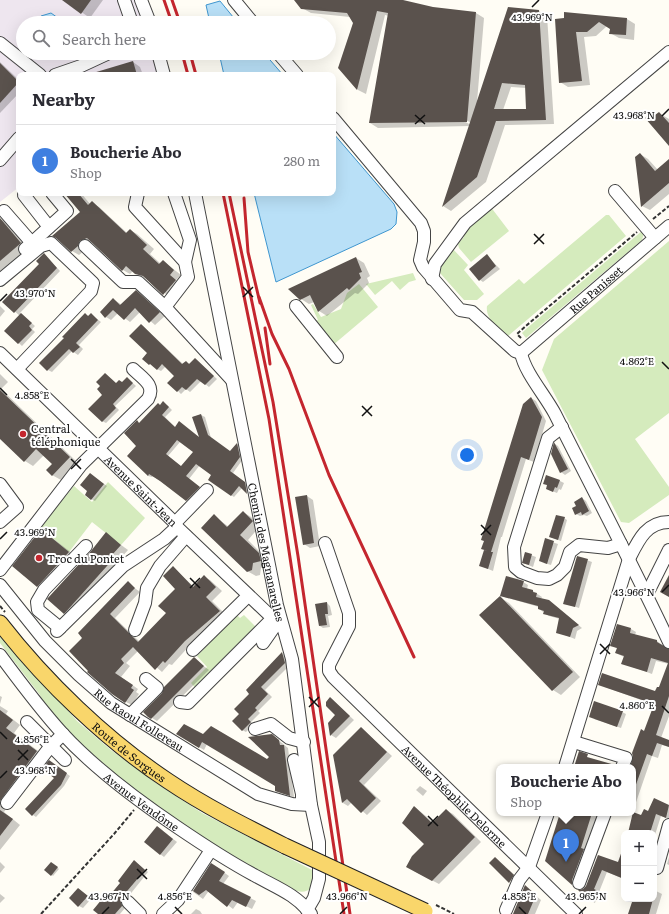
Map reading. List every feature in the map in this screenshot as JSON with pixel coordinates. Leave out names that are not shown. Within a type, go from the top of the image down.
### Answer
[{"type":"main road","name":"Route de Sorgues","points":[[5,620],[26,656],[61,692],[98,726],[167,781],[223,814],[285,846],[428,913]]},
{"type":"street","points":[[124,0],[130,16]]},
{"type":"street","points":[[141,0],[147,16]]},
{"type":"street","points":[[234,0],[247,16]]},
{"type":"street","points":[[0,42],[16,55]]},
{"type":"street","points":[[432,279],[435,264],[465,223],[669,52]]},
{"type":"street","points":[[22,60],[36,72]]},
{"type":"street","points":[[69,72],[94,60]]},
{"type":"street","points":[[160,60],[163,72]]},
{"type":"street","points":[[284,60],[294,72]]},
{"type":"street","points":[[336,122],[421,223],[424,231],[424,242],[420,260],[423,267],[432,279],[460,310],[472,312],[515,351],[525,350],[522,361],[548,401],[562,427],[647,594],[669,642]]},
{"type":"street","points":[[0,160],[16,141]]},
{"type":"street","points":[[615,191],[655,238]]},
{"type":"street","points":[[25,196],[49,227]]},
{"type":"street","points":[[0,271],[67,211],[54,196]]},
{"type":"street","points":[[137,196],[135,207],[185,262]]},
{"type":"street","points":[[165,307],[188,277],[185,262],[190,240],[175,196]]},
{"type":"street","name":"Chemin des Magnanarelles","points":[[196,196],[276,606],[277,623],[292,659],[304,742],[307,805],[319,842],[319,879],[309,912]]},
{"type":"street","points":[[4,211],[32,243]]},
{"type":"street","name":"Rue Panisset","points":[[525,350],[669,226]]},
{"type":"street","points":[[0,280],[41,246],[51,243],[93,283],[91,291],[17,369]]},
{"type":"street","points":[[85,246],[123,282],[138,282],[165,307],[231,379]]},
{"type":"street","points":[[296,306],[337,357]]},
{"type":"street","name":"Avenue Saint-Jean","points":[[0,353],[186,536],[277,623]]},
{"type":"street","points":[[0,570],[82,466],[148,399],[152,392],[151,386],[133,369]]},
{"type":"street","points":[[562,427],[548,438],[514,547],[515,567],[521,572],[537,578],[549,579],[557,575],[565,567],[570,552],[579,546],[608,548],[621,544]]},
{"type":"street","points":[[0,484],[17,507],[0,522]]},
{"type":"street","points":[[86,546],[44,590],[37,602],[38,610],[58,629],[122,566],[164,538],[207,490]]},
{"type":"street","points":[[566,764],[629,559],[642,533],[663,522],[669,522]]},
{"type":"street","points":[[135,630],[145,603],[147,588],[160,566],[186,536]]},
{"type":"street","name":"Avenue Théophile Delorme","points":[[325,543],[349,613],[349,626],[329,665],[329,671],[333,677],[576,914]]},
{"type":"street","points":[[647,594],[669,550]]},
{"type":"street","name":"Rue Raoul Follereau","points":[[0,584],[45,641],[79,675],[111,703],[258,794],[292,804],[307,805]]},
{"type":"street","points":[[193,650],[248,596]]},
{"type":"street","points":[[263,643],[277,623]]},
{"type":"street","points":[[180,702],[188,703],[277,623]]},
{"type":"street","name":"Avenue Vendôme","points":[[0,655],[41,709],[64,734],[103,771],[141,801],[211,850],[254,876],[290,893],[309,912]]},
{"type":"street","points":[[130,715],[157,688],[146,679]]},
{"type":"street","points":[[27,722],[50,747],[65,760]]},
{"type":"street","points":[[254,729],[271,724],[289,738],[304,742]]},
{"type":"street","points":[[7,803],[50,747],[64,734]]},
{"type":"street","points":[[574,742],[626,758],[623,764]]},
{"type":"street","points":[[294,760],[302,794],[307,805]]},
{"type":"street","points":[[506,910],[519,880],[529,867],[547,816]]},
{"type":"street","points":[[579,883],[604,816]]},
{"type":"street","points":[[657,868],[669,825]]},
{"type":"street","points":[[163,914],[178,900],[211,850]]},
{"type":"street","points":[[128,902],[140,914]]},
{"type":"path","points":[[525,350],[517,334],[669,206]]},
{"type":"path","points":[[0,606],[5,620]]},
{"type":"path","points":[[41,914],[114,834],[141,801]]},
{"type":"shaded area","points":[[0,0],[134,0],[140,16],[16,16],[16,60],[154,60],[157,72],[16,72],[16,189],[0,202]]},
{"type":"green space","points":[[490,206],[509,231],[471,262],[459,248],[458,244],[464,237],[462,233]]},
{"type":"green space","points":[[606,215],[609,215],[626,236],[508,336],[497,327],[488,315],[487,306],[519,279],[524,284]]},
{"type":"green space","points":[[642,231],[644,233],[642,240],[526,338],[522,333],[526,329]]},
{"type":"green space","points":[[669,241],[669,413],[635,439],[669,487],[669,495],[629,523],[621,522],[542,370],[554,339]]},
{"type":"green space","points":[[451,247],[468,265],[464,270],[484,294],[477,300],[464,300],[440,273],[439,267]]},
{"type":"green space","points":[[413,273],[416,280],[409,282],[400,290],[392,281],[375,295],[366,284]]},
{"type":"green space","points":[[359,284],[378,307],[333,345],[313,322],[318,320],[311,305],[313,304],[321,317],[341,309],[347,293]]},
{"type":"green space","points":[[108,482],[145,518],[121,545],[92,522],[69,552],[40,527],[74,486],[92,502]]},
{"type":"green space","points":[[237,615],[240,618],[244,615],[259,630],[198,691],[191,683],[207,667],[197,656]]},
{"type":"green space","points":[[0,633],[77,721],[111,750],[156,783],[202,813],[316,872],[313,887],[309,890],[299,892],[274,882],[205,842],[159,810],[94,756],[49,712],[40,695],[0,643]]},
{"type":"water","points":[[220,1],[232,16],[208,16],[206,5]]},
{"type":"water","points":[[51,13],[55,16],[41,16]]},
{"type":"water","points":[[221,60],[270,60],[280,72],[223,72]]},
{"type":"water","points":[[336,136],[394,204],[397,212],[396,224],[391,229],[276,282],[255,196],[336,196]]},
{"type":"building","points":[[62,0],[91,0],[81,14]]},
{"type":"building","points":[[294,0],[403,0],[433,7],[476,12],[467,122],[369,123],[388,13],[377,11],[357,90],[338,68],[353,23],[347,13],[301,9]]},
{"type":"building","points":[[508,7],[539,10],[546,120],[496,121],[477,177],[442,207]],"holes":[[[502,83],[525,85],[526,109],[494,109]]]},
{"type":"building","points":[[564,12],[627,18],[626,35],[609,34],[610,29],[599,22],[587,32],[576,32],[582,81],[559,83],[555,19],[564,18]]},
{"type":"building","points":[[133,61],[136,72],[96,72]]},
{"type":"building","points":[[0,63],[16,79],[16,85],[0,103]]},
{"type":"building","points":[[652,112],[655,115],[659,112],[669,123],[669,146],[645,118]]},
{"type":"building","points":[[640,153],[655,171],[669,159],[669,183],[641,207],[635,157]]},
{"type":"building","points":[[67,196],[80,196],[88,205],[92,201],[126,233],[130,229],[147,245],[143,249],[159,264],[163,260],[174,270],[170,275],[176,280],[163,295],[143,276],[135,274],[126,266],[122,271],[87,238],[80,241],[78,246],[71,252],[52,236],[80,212]]},
{"type":"building","points":[[0,218],[21,243],[0,261]]},
{"type":"building","points":[[44,253],[57,268],[14,313],[2,302],[39,264],[36,261]]},
{"type":"building","points":[[487,254],[496,266],[479,281],[469,269]]},
{"type":"building","points":[[356,257],[362,272],[359,273],[361,278],[349,290],[347,288],[318,312],[310,295],[300,300],[288,289]]},
{"type":"building","points":[[136,290],[160,312],[149,323],[135,308],[124,320],[113,310],[105,318],[100,312],[113,298],[120,305]]},
{"type":"building","points":[[21,313],[32,323],[29,326],[32,330],[18,344],[4,331]]},
{"type":"building","points":[[85,313],[88,316],[91,313],[98,320],[76,343],[80,347],[73,353],[69,349],[47,371],[39,363],[64,338],[62,337]]},
{"type":"building","points":[[141,324],[182,364],[186,361],[189,364],[195,358],[214,376],[205,385],[197,379],[186,390],[182,387],[177,392],[167,383],[174,376],[162,364],[157,370],[142,359],[147,353],[129,336]]},
{"type":"building","points":[[105,373],[116,383],[119,380],[122,382],[127,377],[133,383],[113,404],[116,408],[102,422],[88,409],[102,395],[97,389],[100,386],[96,382]]},
{"type":"building","name":"Central téléphonique","points":[[0,390],[70,457],[52,476],[46,470],[52,464],[36,449],[24,462],[0,439]]},
{"type":"building","points":[[531,397],[542,417],[529,460],[521,457],[491,552],[493,552],[488,569],[479,566],[484,550],[488,551],[481,549],[484,541],[481,540],[523,404]]},
{"type":"building","points":[[163,401],[169,407],[162,415],[175,427],[179,421],[199,437],[192,417],[201,414],[208,435],[230,451],[237,443],[240,457],[230,471],[245,482],[247,494],[239,486],[231,496],[208,480],[211,475],[196,464],[186,476],[200,487],[186,501],[160,481],[149,474],[148,476],[127,456],[136,446],[124,433],[137,420],[139,423],[158,403],[160,405]],"holes":[[[177,440],[193,452],[181,466],[166,454]]]},
{"type":"building","points":[[554,442],[568,469],[560,473],[551,454]]},
{"type":"building","points":[[90,473],[104,484],[91,500],[85,495],[87,491],[80,485]]},
{"type":"building","points":[[546,475],[560,480],[557,488],[555,487],[553,492],[546,489],[547,485],[543,484]]},
{"type":"building","points":[[307,495],[314,543],[303,545],[295,497]]},
{"type":"building","points":[[582,497],[589,511],[582,515],[581,512],[575,515],[572,508],[576,506],[574,502]]},
{"type":"building","points":[[243,511],[253,521],[240,535],[259,553],[261,561],[253,563],[252,570],[247,572],[201,528],[214,514],[227,527]]},
{"type":"building","points":[[556,515],[565,517],[558,540],[549,537]]},
{"type":"building","name":"Troc du Pontet","points":[[41,529],[69,552],[37,587],[12,566]]},
{"type":"building","points":[[106,532],[121,545],[112,555],[115,557],[64,614],[47,599],[91,551]]},
{"type":"building","points":[[545,538],[554,541],[547,564],[539,561]]},
{"type":"building","points":[[525,552],[532,554],[529,565],[522,563]]},
{"type":"building","points":[[577,556],[588,559],[575,607],[563,604]]},
{"type":"building","points":[[173,566],[193,587],[204,575],[216,587],[206,597],[220,611],[185,641],[165,663],[163,661],[155,670],[133,647],[121,659],[124,663],[115,673],[133,685],[131,688],[134,690],[125,703],[112,694],[87,672],[88,671],[69,651],[82,638],[78,633],[128,581],[135,588],[110,614],[138,642],[166,613],[158,606],[175,589],[163,576]]},
{"type":"building","points":[[669,575],[669,597],[660,592]]},
{"type":"building","points":[[506,576],[524,581],[522,587],[533,590],[533,592],[537,593],[536,597],[549,600],[579,625],[573,628],[570,637],[556,633],[559,618],[543,614],[544,611],[538,609],[538,606],[500,596]]},
{"type":"building","points":[[500,596],[573,672],[552,691],[479,615]]},
{"type":"building","points":[[327,602],[328,614],[325,614],[327,625],[319,626],[315,604]]},
{"type":"building","points":[[617,624],[631,628],[630,633],[657,640],[657,642],[669,649],[669,696],[656,735],[669,740],[669,747],[657,743],[652,756],[647,754],[636,784],[636,764],[631,764],[633,757],[632,753],[641,729],[644,731],[653,707],[650,706],[651,703],[598,685],[602,673],[655,691],[657,687],[659,687],[668,663],[651,658],[647,672],[621,664],[624,656],[615,653],[617,648],[610,646]]},
{"type":"building","points":[[282,652],[285,663],[261,687],[268,694],[255,708],[257,710],[248,719],[251,722],[242,731],[232,721],[239,714],[234,709],[249,694],[246,690]]},
{"type":"building","points":[[194,657],[204,666],[151,719],[148,717],[143,712],[162,693],[164,687]]},
{"type":"building","points":[[330,697],[350,716],[330,736],[328,723],[335,715],[326,706],[326,702]]},
{"type":"building","points":[[594,701],[623,711],[617,727],[589,717]]},
{"type":"building","points":[[0,710],[13,720],[6,728],[37,751],[0,801]]},
{"type":"building","points":[[184,724],[203,734],[211,726],[267,759],[269,757],[248,737],[272,734],[279,740],[280,745],[284,745],[290,796],[275,791],[275,786],[202,742],[199,748],[176,734]]},
{"type":"building","points":[[361,727],[387,752],[359,781],[376,798],[361,813],[347,799],[342,803],[333,755]]},
{"type":"building","points":[[579,751],[588,754],[587,757],[612,764],[575,764]]},
{"type":"building","points":[[49,760],[67,773],[61,785],[32,816],[25,809],[54,778],[42,769]]},
{"type":"building","points":[[654,798],[669,805],[666,818],[656,814],[651,830],[629,830],[632,816],[636,816],[636,813],[641,815],[644,809],[648,811]]},
{"type":"building","points":[[414,806],[432,823],[446,809],[475,837],[432,881],[406,867],[412,856],[424,844],[402,823]]},
{"type":"building","points":[[0,810],[13,819],[0,836]]},
{"type":"building","points":[[559,816],[591,816],[581,848],[584,849],[572,880],[572,885],[545,861]]},
{"type":"building","points":[[157,826],[173,839],[160,855],[144,842]]},
{"type":"building","points":[[621,854],[621,878],[602,870],[594,889],[600,892],[597,900],[591,897],[589,901],[578,890],[583,889],[586,886],[598,855],[618,862]]},
{"type":"building","points":[[495,857],[514,875],[509,883],[489,863]]},
{"type":"building","points":[[134,860],[145,870],[122,897],[122,906],[115,914],[98,914],[93,910],[107,893],[110,895],[120,883],[118,881]]},
{"type":"building","points":[[51,862],[58,867],[51,876],[44,870]]},
{"type":"building","points":[[211,863],[225,872],[219,881],[251,897],[246,907],[232,900],[227,907],[206,890],[199,895],[193,891]]},
{"type":"building","points":[[525,885],[536,895],[528,914],[513,914]]},
{"type":"building","points":[[78,888],[88,896],[78,907],[69,898]]},
{"type":"building","points":[[632,902],[652,902],[649,914],[628,914]]},
{"type":"railway","points":[[164,0],[170,16]]},
{"type":"railway","points":[[172,0],[178,16]]},
{"type":"railway","points":[[184,60],[187,72]]},
{"type":"railway","points":[[192,60],[195,72]]},
{"type":"railway","points":[[224,196],[269,419],[344,914]]},
{"type":"railway","points":[[230,196],[273,402],[298,556],[350,914]]},
{"type":"railway","points":[[244,198],[248,252],[260,303]]},
{"type":"railway","points":[[259,297],[272,334],[289,369],[329,475],[414,657]]},
{"type":"railway","points":[[265,328],[270,364]]},
{"type":"place","name":"Central téléphonique","points":[[23,434]]},
{"type":"place","name":"Troc du Pontet","points":[[39,558]]},
{"type":"place","name":"Boucherie Abo","points":[[566,862]]}]
